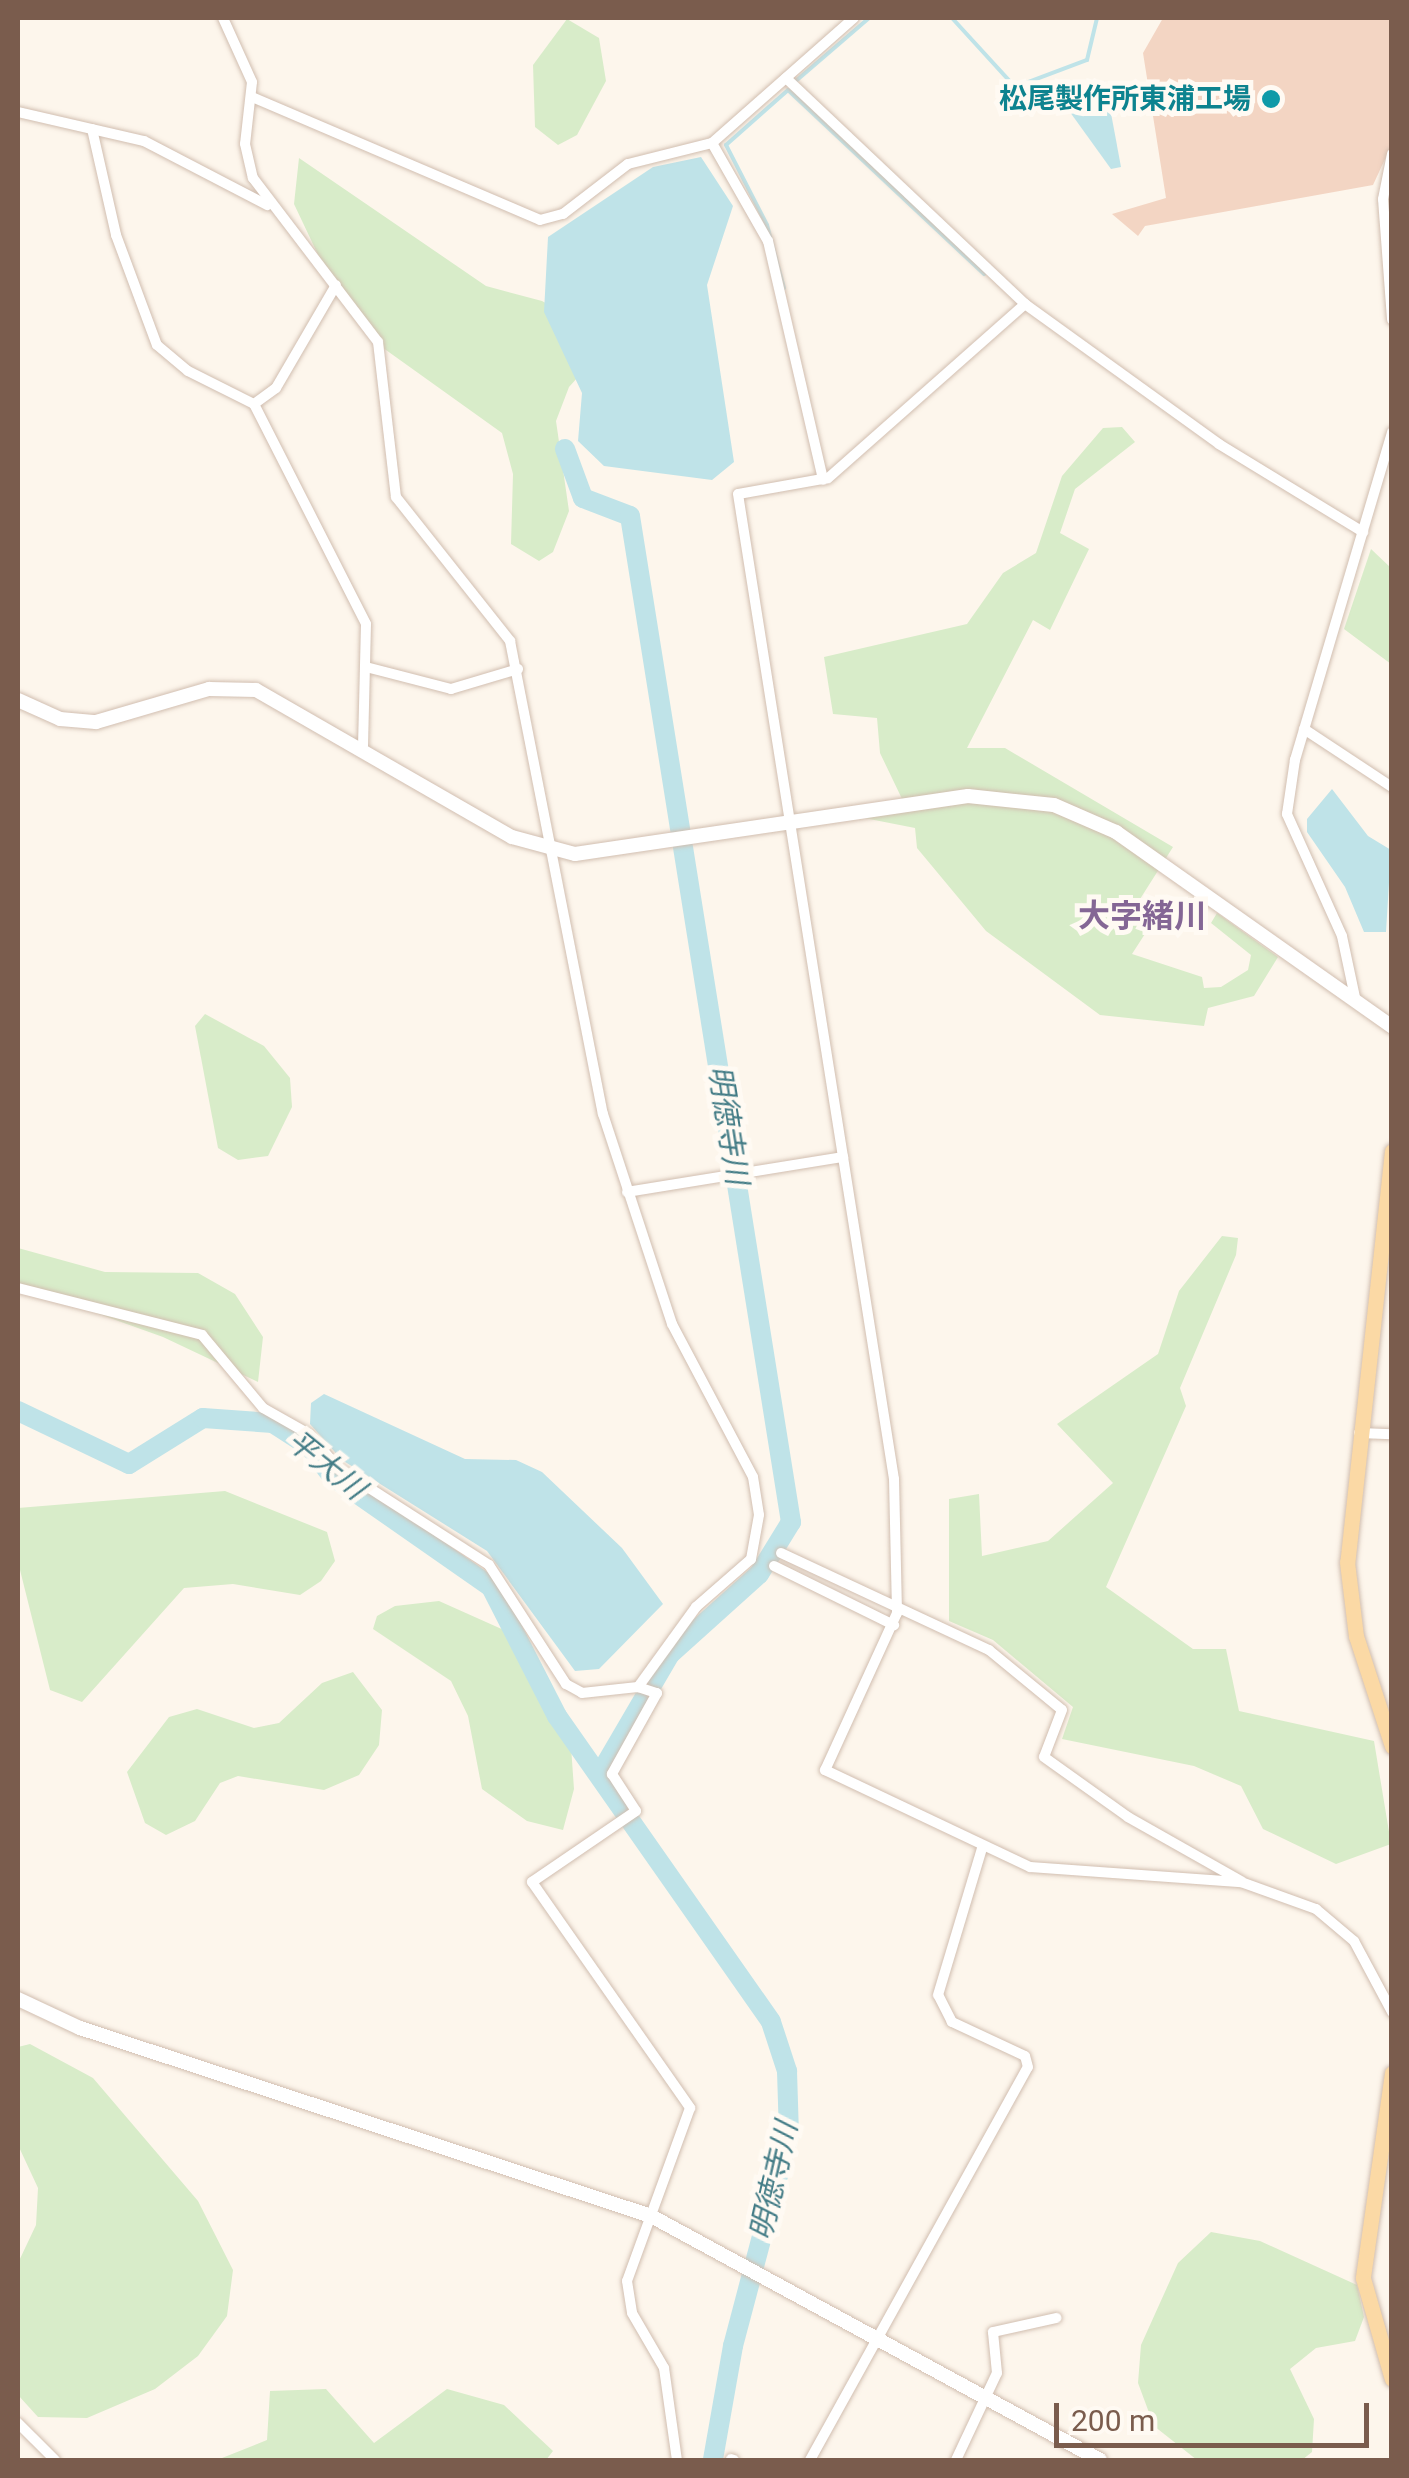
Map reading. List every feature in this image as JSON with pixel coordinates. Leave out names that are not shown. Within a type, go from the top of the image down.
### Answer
[{"type":"main road","points":[[1392,1151],[1359,1433],[1350,1605],[1392,1746]]},
{"type":"main road","points":[[1392,2074],[1363,2278],[1392,2379]]},
{"type":"street","points":[[223,18],[246,60],[252,97],[245,144],[267,205],[336,285],[382,352],[388,474],[396,497],[498,622],[518,669],[603,1114],[672,1324],[753,1477],[759,1515],[752,1559],[696,1607],[639,1687]]},
{"type":"street","points":[[252,97],[540,220],[563,214],[628,164],[712,143],[854,18]]},
{"type":"street","points":[[786,78],[1025,304],[1219,444],[1363,532]]},
{"type":"street","points":[[18,112],[159,148],[267,205]]},
{"type":"street","points":[[92,129],[116,234],[158,345],[188,372],[254,404],[366,624],[363,746]]},
{"type":"street","points":[[712,143],[768,242],[822,480]]},
{"type":"street","points":[[1392,154],[1383,199],[1392,320]]},
{"type":"street","points":[[254,404],[276,388],[336,285]]},
{"type":"street","points":[[1025,304],[822,480],[738,494],[894,1479],[896,1619],[825,1770],[982,1848],[1058,1873],[1242,1882]]},
{"type":"street","points":[[1356,1003],[1342,936],[1289,830],[1289,786],[1392,432]]},
{"type":"street","points":[[366,666],[451,689],[518,669]]},
{"type":"street","points":[[18,700],[60,720],[96,722],[238,687],[281,698],[512,837],[552,851],[603,854],[968,796],[1054,805],[1116,832],[1392,1027]]},
{"type":"street","points":[[1304,728],[1392,788]]},
{"type":"street","points":[[627,1192],[843,1157]]},
{"type":"street","points":[[18,1288],[202,1335],[263,1408],[309,1434],[338,1468],[490,1565],[566,1684],[591,1694],[639,1687],[656,1692],[612,1774],[636,1810],[532,1882],[690,2108],[627,2280],[632,2312],[664,2368],[677,2460]]},
{"type":"street","points":[[1359,1433],[1392,1434]]},
{"type":"street","points":[[782,1553],[896,1619]]},
{"type":"street","points":[[774,1566],[896,1619],[989,1650],[1062,1710],[1044,1757],[1242,1882],[1336,1920],[1392,2012]]},
{"type":"street","points":[[810,2460],[1028,2067],[1025,2056],[952,2022],[938,1995],[982,1848]]},
{"type":"street","points":[[18,1999],[80,2028],[651,2216],[757,2269],[1100,2460]]},
{"type":"street","points":[[956,2460],[997,2373],[994,2332],[1056,2318]]},
{"type":"street","points":[[18,2423],[54,2460]]},
{"type":"green space","points":[[567,19],[599,38],[606,81],[577,135],[558,145],[535,127],[533,65]]},
{"type":"green space","points":[[299,158],[486,286],[542,301],[576,320],[596,357],[569,387],[556,421],[569,511],[553,552],[539,561],[511,544],[513,474],[502,433],[379,345],[339,299],[294,204]]},
{"type":"green space","points":[[1122,427],[1135,442],[1075,489],[1060,533],[1089,549],[1050,630],[1033,620],[967,748],[1005,748],[1173,847],[1135,907],[1152,923],[1132,954],[1202,977],[1204,988],[1221,987],[1248,970],[1251,955],[1211,923],[1217,913],[1278,957],[1254,996],[1208,1008],[1204,1026],[1100,1015],[986,931],[917,848],[915,828],[854,816],[904,803],[880,753],[877,718],[833,714],[824,657],[967,624],[1003,573],[1036,553],[1062,476],[1103,428]]},
{"type":"green space","points":[[1371,549],[1391,568],[1391,664],[1344,629]]},
{"type":"green space","points":[[205,1014],[264,1046],[290,1078],[292,1107],[268,1156],[238,1160],[218,1148],[195,1026]]},
{"type":"green space","points":[[1222,1236],[1238,1238],[1236,1255],[1180,1388],[1186,1406],[1106,1587],[1193,1649],[1226,1649],[1239,1711],[1374,1741],[1391,1844],[1336,1864],[1263,1829],[1241,1786],[1194,1766],[1062,1739],[1073,1707],[993,1640],[949,1621],[949,1499],[979,1494],[982,1556],[1048,1541],[1113,1483],[1057,1424],[1158,1354],[1179,1291]]},
{"type":"green space","points":[[18,1248],[105,1272],[198,1273],[235,1294],[263,1337],[258,1382],[163,1337],[18,1285]]},
{"type":"green space","points":[[225,1491],[327,1532],[335,1561],[321,1581],[300,1595],[233,1584],[184,1588],[82,1702],[50,1690],[18,1562],[18,1508]]},
{"type":"green space","points":[[439,1601],[517,1636],[548,1679],[570,1732],[574,1789],[563,1830],[527,1821],[482,1789],[468,1716],[451,1681],[373,1629],[377,1616],[395,1606]]},
{"type":"green space","points":[[353,1672],[382,1710],[379,1745],[359,1775],[324,1790],[238,1776],[220,1783],[195,1821],[166,1835],[145,1823],[127,1772],[169,1717],[197,1709],[254,1728],[279,1723],[322,1683]]},
{"type":"green space","points":[[30,2044],[93,2078],[198,2201],[233,2270],[227,2316],[198,2356],[155,2389],[87,2418],[38,2417],[18,2395],[18,2263],[36,2225],[38,2188],[18,2145],[18,2047]]},
{"type":"green space","points":[[1211,2232],[1260,2241],[1357,2285],[1364,2317],[1355,2341],[1316,2348],[1290,2369],[1314,2419],[1312,2452],[1302,2460],[1197,2460],[1154,2426],[1138,2383],[1141,2345],[1178,2263]]},
{"type":"green space","points":[[326,2389],[374,2443],[447,2389],[504,2405],[553,2451],[546,2460],[217,2460],[267,2440],[270,2391]]},
{"type":"water","points":[[1105,81],[1121,167],[1111,169],[1062,101]]},
{"type":"water","points":[[701,157],[733,206],[707,285],[734,462],[712,480],[604,466],[578,441],[582,393],[544,312],[548,237],[653,167]]},
{"type":"water","points":[[1332,789],[1368,836],[1391,850],[1386,932],[1364,932],[1345,887],[1307,832],[1307,819]]},
{"type":"water","points":[[324,1394],[465,1459],[516,1460],[542,1472],[622,1548],[663,1604],[599,1669],[575,1671],[487,1551],[342,1460],[310,1424],[311,1403]]},
{"type":"building","name":"松尾製作所東浦工場","points":[[1163,18],[1392,18],[1392,144],[1373,185],[1145,226],[1138,236],[1112,214],[1166,198],[1143,53]]},
{"type":"waterway","points":[[797,80],[869,18]]},
{"type":"waterway","points":[[952,18],[1015,87],[1087,60],[1097,18]]},
{"type":"waterway","points":[[784,288],[767,225],[726,145],[788,90],[984,274]]},
{"type":"waterway","name":"明徳寺川","points":[[565,449],[583,498],[630,516],[791,1522],[759,1574],[670,1654],[601,1772]]},
{"type":"waterway","name":"明徳寺川","points":[[18,1411],[129,1464],[203,1418],[273,1423],[310,1447],[332,1476],[491,1587],[557,1716],[771,2022],[787,2071],[789,2134],[733,2346],[713,2460]]},
{"type":"place","name":"松尾製作所東浦工場","points":[[1271,99]]},
{"type":"district","name":"大字緒川","points":[[1142,916]]},
{"type":"water label","name":"平大川","points":[[326,1465]]}]
